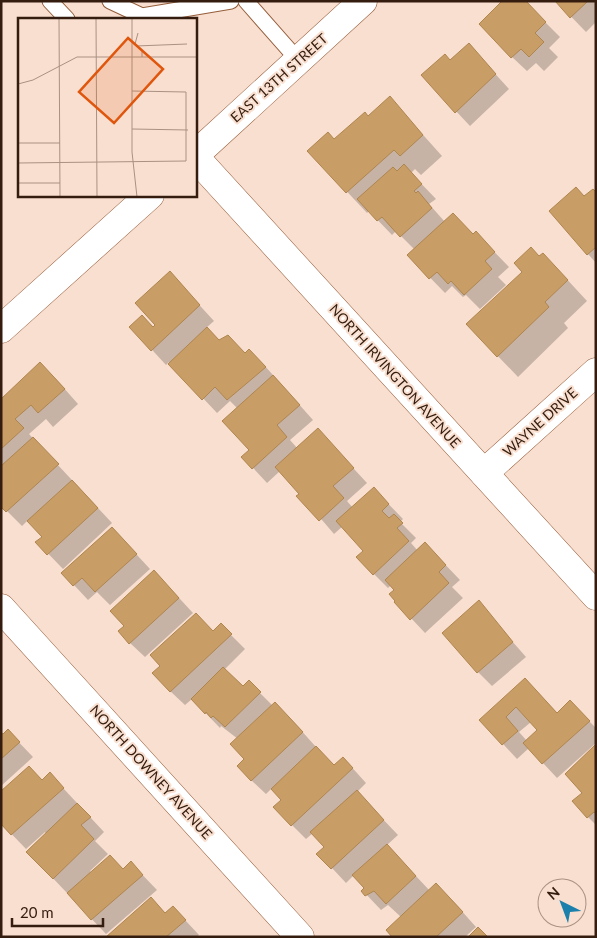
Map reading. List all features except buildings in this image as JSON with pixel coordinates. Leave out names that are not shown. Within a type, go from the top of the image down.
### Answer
[{"type":"street","name":"EAST 13TH STREET","points":[[196,155],[363,1]]},
{"type":"street","name":"NORTH IRVINGTON AVENUE","points":[[196,157],[596,596]]},
{"type":"street","points":[[1,329],[149,196]]},
{"type":"street","name":"WAYNE DRIVE","points":[[484,473],[596,372]]},
{"type":"street","name":"NORTH DOWNEY AVENUE","points":[[1,608],[300,937]]},
{"type":"lane","points":[[50,1],[66,18]]},
{"type":"lane","points":[[110,1],[142,16],[231,1]]},
{"type":"lane","points":[[142,16],[158,1]]},
{"type":"lane","points":[[246,1],[298,60]]}]
